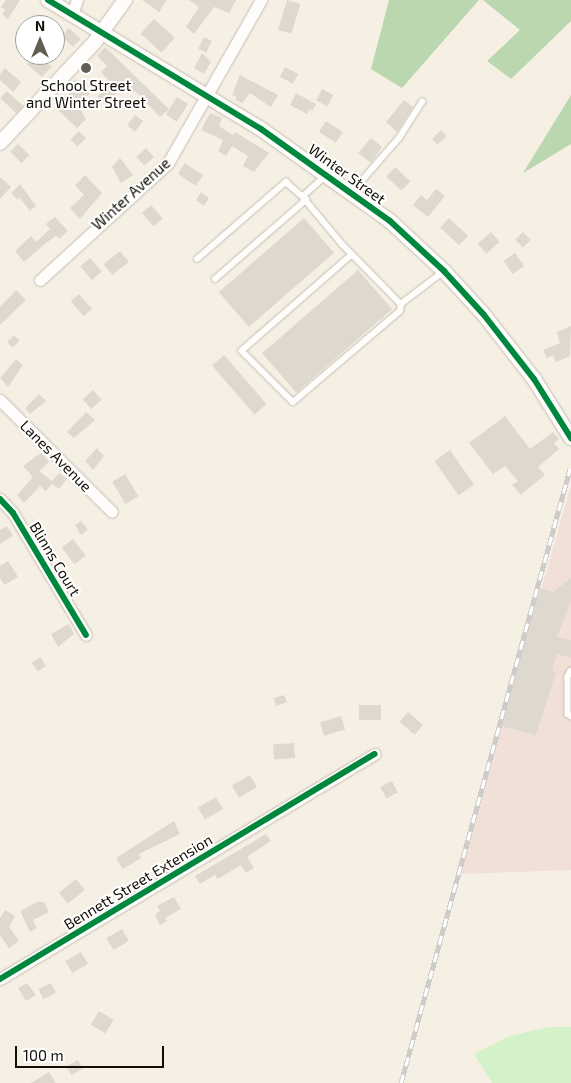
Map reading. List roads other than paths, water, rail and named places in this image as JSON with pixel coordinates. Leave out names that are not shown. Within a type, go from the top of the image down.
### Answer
[{"type":"street","name":"Winter Street","points":[[48,0],[104,32],[327,174],[352,192],[444,271],[517,357],[571,438]]},
{"type":"street","points":[[72,15],[77,0]]},
{"type":"street","points":[[0,143],[104,32],[125,0]]},
{"type":"street","name":"Winter Avenue","points":[[40,280],[165,167],[261,0]]},
{"type":"street","name":"Lanes Avenue","points":[[0,400],[112,512]]},
{"type":"street","name":"Blinns Court","points":[[0,499],[17,519],[86,634]]},
{"type":"street","name":"Bennett Street Extension","points":[[0,979],[375,754]]},
{"type":"lane","points":[[352,192],[399,138],[422,102]]},
{"type":"lane","points":[[215,279],[304,199],[327,174]]},
{"type":"lane","points":[[198,259],[286,182],[304,199],[352,255],[401,304]]},
{"type":"lane","points":[[352,255],[242,350],[293,402],[400,311],[401,304],[444,271]]},
{"type":"lane","points":[[571,671],[568,677],[568,714],[571,716]]},
{"type":"railway","points":[[401,1083],[570,469]]},
{"type":"place","name":"School Street and Winter Street","points":[[86,68]]}]
